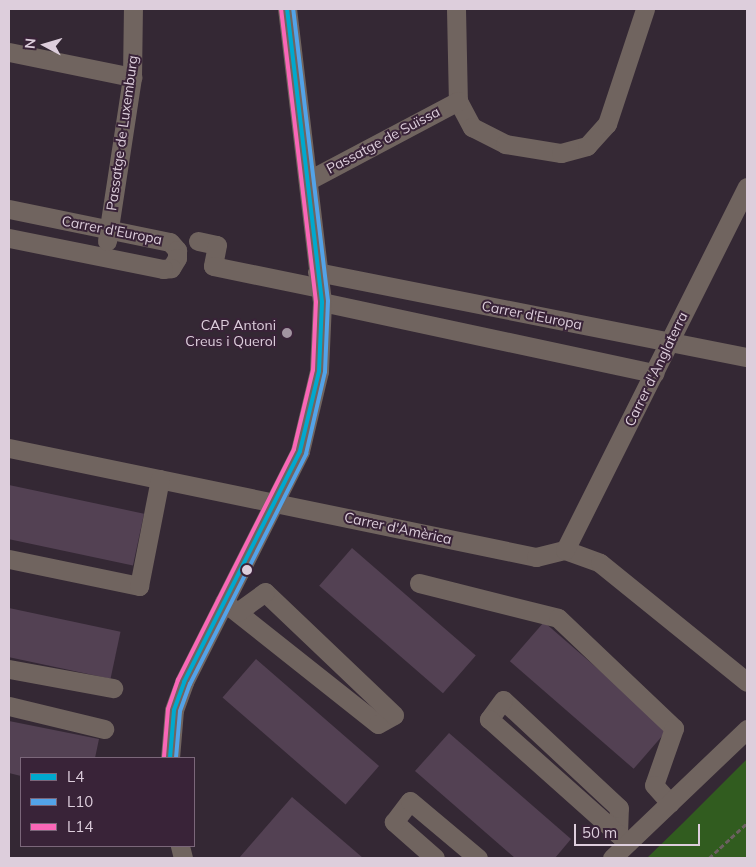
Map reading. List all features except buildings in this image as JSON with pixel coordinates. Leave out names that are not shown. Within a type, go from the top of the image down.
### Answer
[{"type":"street","name":"Passatge de Luxemburg","points":[[104,257],[132,77],[133,9]]},
{"type":"street","points":[[170,757],[174,710],[184,682],[231,607],[300,451],[314,404],[319,287],[309,180],[287,9]]},
{"type":"street","points":[[456,9],[458,101],[472,127],[505,144],[561,153],[587,146],[607,124],[645,9]]},
{"type":"street","points":[[9,52],[132,77]]},
{"type":"street","name":"Passatge de Suïssa","points":[[309,180],[458,101]]},
{"type":"street","name":"Carrer d'Anglaterra","points":[[565,550],[747,187]]},
{"type":"street","name":"Carrer d'Europa","points":[[9,209],[170,242],[177,250],[177,258],[171,268],[162,269],[9,238]]},
{"type":"street","name":"Carrer d'Europa","points":[[198,241],[217,244],[213,266],[319,287],[669,342],[747,357]]},
{"type":"street","name":"Carrer d'Europa","points":[[319,287],[654,373]]},
{"type":"street","name":"Carrer d'Amèrica","points":[[9,448],[536,557],[565,550]]},
{"type":"street","points":[[9,559],[140,586],[160,479]]},
{"type":"street","points":[[565,550],[600,563],[747,682]]},
{"type":"street","points":[[419,583],[558,618],[674,728],[654,785],[670,803]]},
{"type":"street","points":[[265,592],[394,716],[378,724],[231,607],[265,592]]},
{"type":"street","points":[[9,669],[113,688]]},
{"type":"street","points":[[503,700],[619,808],[623,839],[490,719],[503,700]]},
{"type":"street","points":[[9,706],[104,729]]},
{"type":"street","points":[[612,858],[623,839],[670,803],[747,729]]},
{"type":"street","points":[[435,858],[394,822],[410,801],[478,858]]},
{"type":"path","points":[[708,858],[747,823]]},
{"type":"green space","points":[[747,759],[747,858],[647,858],[684,822]]},
{"type":"transit line","name":"L4","points":[[170,757],[174,710],[184,682],[300,451],[319,371],[322,302],[287,9]]},
{"type":"transit line","name":"L10","points":[[176,757],[180,711],[190,684],[306,454],[325,372],[328,301],[293,9]]},
{"type":"transit line","name":"L14","points":[[164,757],[168,709],[178,680],[294,449],[313,370],[316,302],[281,10]]},
{"type":"place","name":"CAP Antoni Creus i Querol","points":[[287,333]]}]
